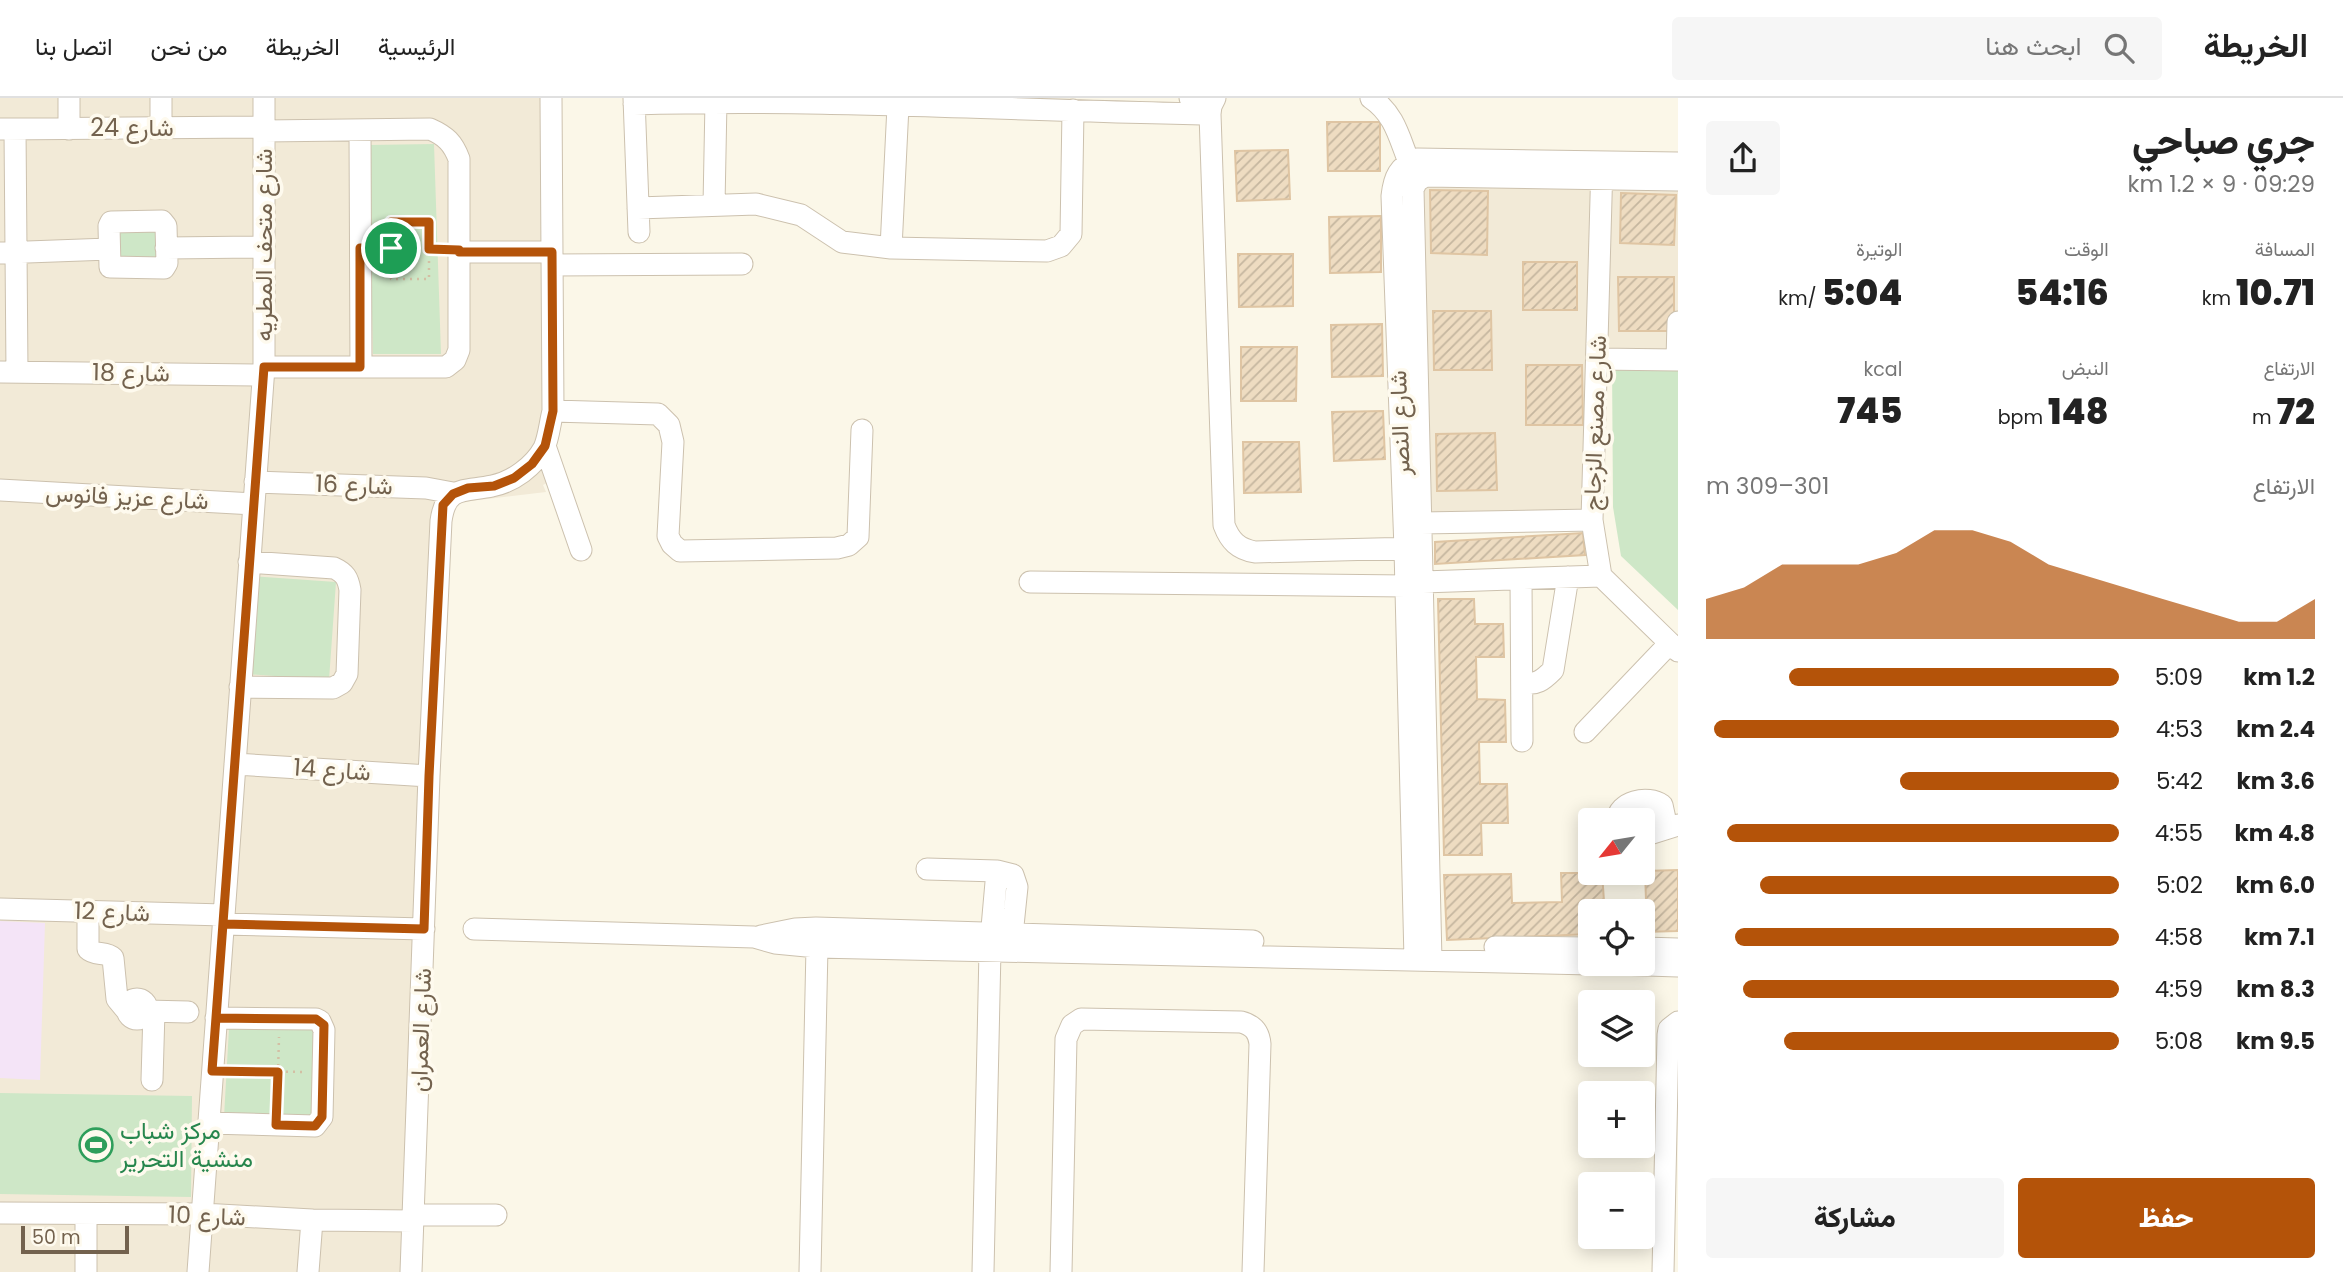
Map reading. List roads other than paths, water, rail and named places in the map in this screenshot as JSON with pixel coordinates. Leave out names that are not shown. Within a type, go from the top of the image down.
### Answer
[{"type":"street","points":[[69,98],[69,129]]},
{"type":"street","points":[[161,98],[161,128]]},
{"type":"street","name":"شارع متحف المطريه","points":[[198,1272],[263,371],[264,98]]},
{"type":"street","points":[[453,494],[468,488],[494,486],[514,478],[532,464],[545,446],[553,411],[551,98]]},
{"type":"street","points":[[1190,98],[1213,106]]},
{"type":"street","points":[[1371,98],[1383,106],[1392,118],[1413,172],[1425,176],[1678,163]]},
{"type":"street","points":[[639,232],[634,101],[794,101],[1073,110],[1213,106]]},
{"type":"street","points":[[714,205],[716,101]]},
{"type":"street","points":[[891,248],[898,106]]},
{"type":"street","points":[[1213,106],[1224,525],[1228,535],[1244,550],[1255,552],[1414,548]]},
{"type":"street","points":[[638,208],[756,204],[801,215],[842,242],[891,248],[1046,251],[1061,246],[1071,234],[1073,110]]},
{"type":"street","points":[[8,129],[8,372]]},
{"type":"street","name":"شارع 24","points":[[8,129],[430,129],[443,135],[453,145],[459,159],[459,251]]},
{"type":"street","points":[[360,130],[360,367]]},
{"type":"street","points":[[1602,169],[1678,180]]},
{"type":"street","name":"شارع مصنع الزجاج","points":[[1601,576],[1592,520],[1602,169]]},
{"type":"street","name":"شارع النصر","points":[[1414,548],[1421,523],[1413,172],[1395,177],[1392,196],[1414,548],[1423,953]]},
{"type":"street","points":[[162,221],[166,226],[166,248],[166,266],[161,268],[111,268],[108,226],[111,222],[162,221]]},
{"type":"street","points":[[166,248],[264,247]]},
{"type":"street","points":[[8,252],[109,248]]},
{"type":"street","points":[[459,251],[552,258],[742,264]]},
{"type":"street","name":"شارع 18","points":[[8,372],[446,367],[455,360],[459,350],[459,251]]},
{"type":"street","points":[[1597,359],[1677,360],[1678,323]]},
{"type":"street","points":[[553,411],[658,414],[669,425],[673,442],[668,536],[680,551],[837,548],[849,545],[858,537],[862,430]]},
{"type":"street","points":[[545,446],[581,550]]},
{"type":"street","name":"شارع 16","points":[[255,482],[426,488],[453,494]]},
{"type":"street","name":"شارع عزيز فانوس","points":[[0,490],[254,504]]},
{"type":"street","name":"شارع العمران","points":[[411,1272],[441,521],[443,505],[453,494]]},
{"type":"street","points":[[1421,523],[1592,520]]},
{"type":"street","points":[[240,687],[333,688],[342,683],[347,674],[350,590],[349,580],[343,572],[334,568],[249,562]]},
{"type":"street","points":[[1030,582],[1415,584],[1601,576],[1674,647],[1585,732]]},
{"type":"street","points":[[1522,682],[1532,685],[1544,680],[1553,670],[1568,577]]},
{"type":"street","points":[[1521,579],[1522,741]]},
{"type":"street","name":"شارع 14","points":[[235,764],[429,776]]},
{"type":"street","points":[[1622,808],[1648,799],[1656,800],[1662,805],[1673,827],[1656,832]]},
{"type":"street","points":[[927,869],[997,871],[1001,942],[983,1272]]},
{"type":"street","name":"شارع 12","points":[[0,909],[88,911],[424,929]]},
{"type":"street","points":[[88,911],[88,949],[92,953],[110,955],[113,958],[117,999],[143,1011],[188,1012]]},
{"type":"street","points":[[474,929],[754,937],[795,929],[817,928],[1001,942],[1423,953],[1578,963]]},
{"type":"street","points":[[754,937],[775,943],[817,947],[1001,942]]},
{"type":"street","points":[[810,1272],[817,947]]},
{"type":"street","points":[[1423,953],[1578,948]]},
{"type":"street","points":[[1655,948],[1678,948]]},
{"type":"street","points":[[1655,965],[1678,966]]},
{"type":"street","points":[[143,1011],[152,1080]]},
{"type":"street","points":[[209,1123],[315,1126],[320,1123],[322,1117],[324,1025],[316,1019],[216,1018]]},
{"type":"street","points":[[1061,1272],[1066,1039],[1069,1029],[1081,1019],[1241,1021],[1257,1031],[1260,1044],[1253,1272]]},
{"type":"street","points":[[1663,1272],[1675,1031]]},
{"type":"street","name":"شارع 10","points":[[0,1213],[202,1214],[312,1220],[496,1215]]},
{"type":"street","points":[[86,1214],[86,1272]]},
{"type":"street","points":[[308,1272],[312,1220]]},
{"type":"place","name":"مركز شباب منشية التحرير","points":[[96,1145]]}]
